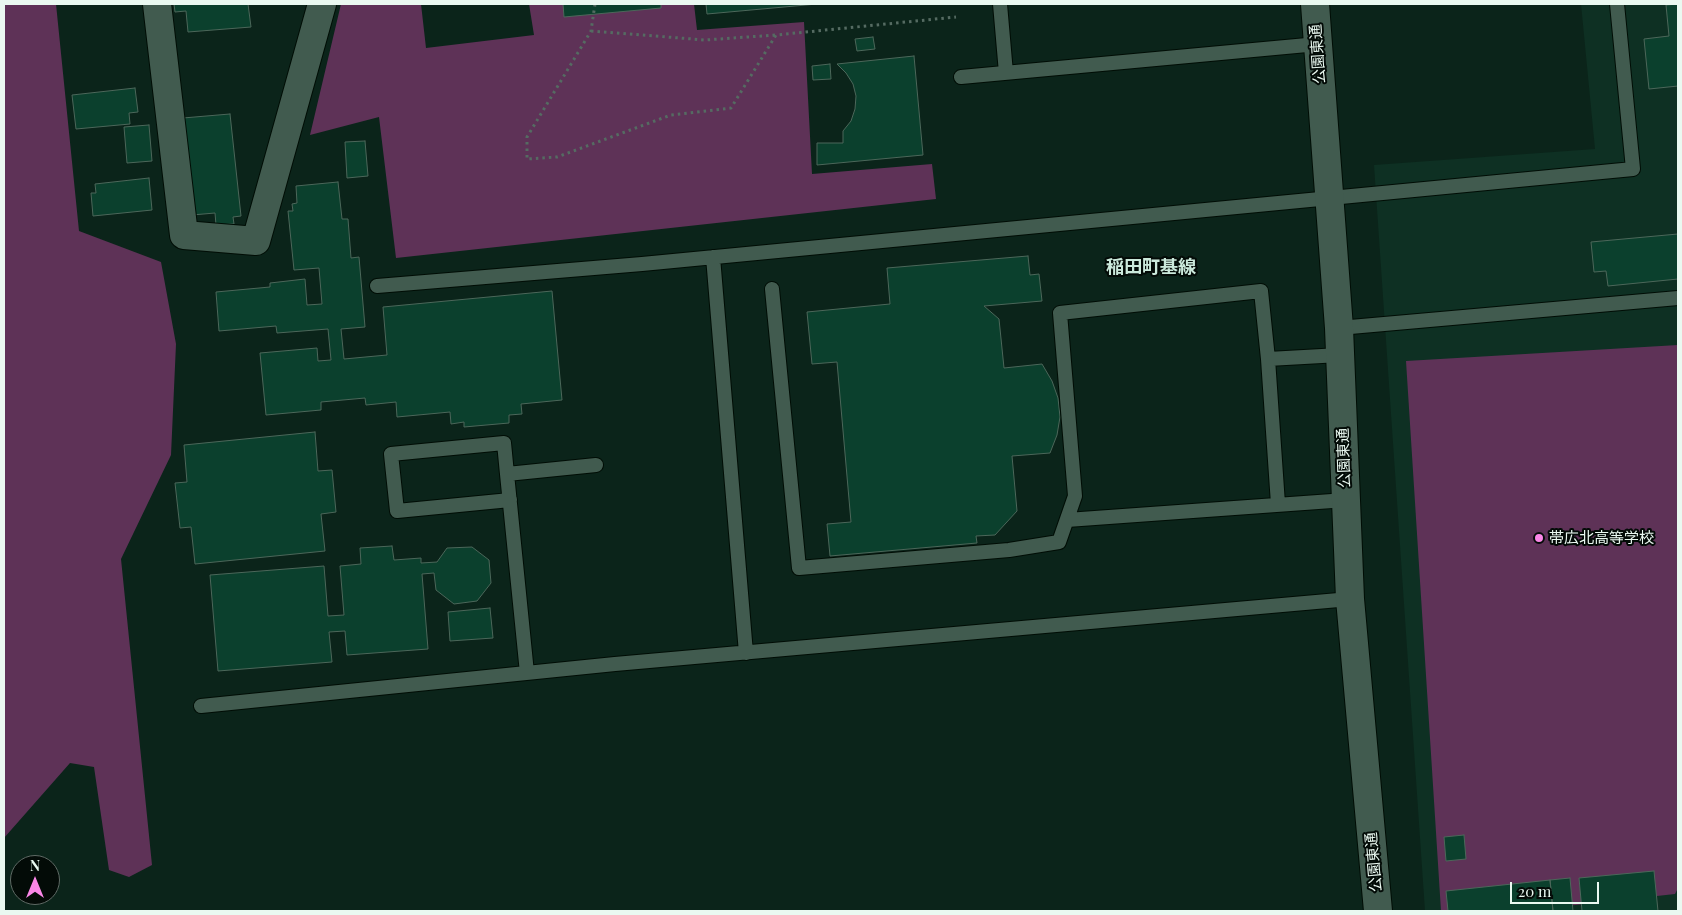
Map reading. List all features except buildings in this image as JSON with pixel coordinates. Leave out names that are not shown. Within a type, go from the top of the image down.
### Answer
[{"type":"street","points":[[157,4],[184,235],[256,241],[322,4]]},
{"type":"street","name":"公園東通","points":[[1315,4],[1339,341],[1350,599],[1378,911]]},
{"type":"lane","points":[[1000,4],[1006,73]]},
{"type":"lane","points":[[377,286],[713,257],[1633,169],[1617,4]]},
{"type":"lane","points":[[961,76],[1318,44]]},
{"type":"lane","points":[[713,257],[746,653]]},
{"type":"lane","points":[[772,290],[799,568],[1009,550],[1059,542],[1075,496],[1060,313],[1261,291],[1268,358],[1278,504]]},
{"type":"lane","points":[[1268,358],[1339,341],[1678,298]]},
{"type":"lane","points":[[510,500],[397,511],[391,454],[504,443],[510,500],[527,673]]},
{"type":"lane","points":[[507,474],[596,465]]},
{"type":"lane","points":[[1067,520],[1346,500]]},
{"type":"lane","points":[[200,706],[527,673],[1350,599]]},
{"type":"path","points":[[595,4],[591,30],[527,137],[527,159],[557,157],[671,115],[731,108],[776,35]]},
{"type":"path","points":[[591,30],[705,40],[956,17]]},
{"type":"shaded area","points":[[4,4],[56,4],[79,231],[161,262],[176,344],[171,455],[121,559],[152,865],[129,877],[109,870],[94,767],[70,763],[4,838]]},
{"type":"shaded area","points":[[341,4],[421,4],[426,48],[534,35],[529,4],[694,4],[697,30],[804,22],[812,174],[932,164],[936,199],[396,258],[379,117],[310,135]]},
{"type":"shaded area","name":"帯広北高等学校","points":[[1581,4],[1678,4],[1678,911],[1425,911],[1374,165],[1595,149]]},
{"type":"shaded area","name":"帯広北高等学校","points":[[1678,345],[1678,888],[1675,894],[1521,911],[1441,911],[1406,361]]},
{"type":"place","name":"帯広北高等学校","points":[[1539,538]]},
{"type":"district","name":"稲田町基線","points":[[1151,267]]}]
